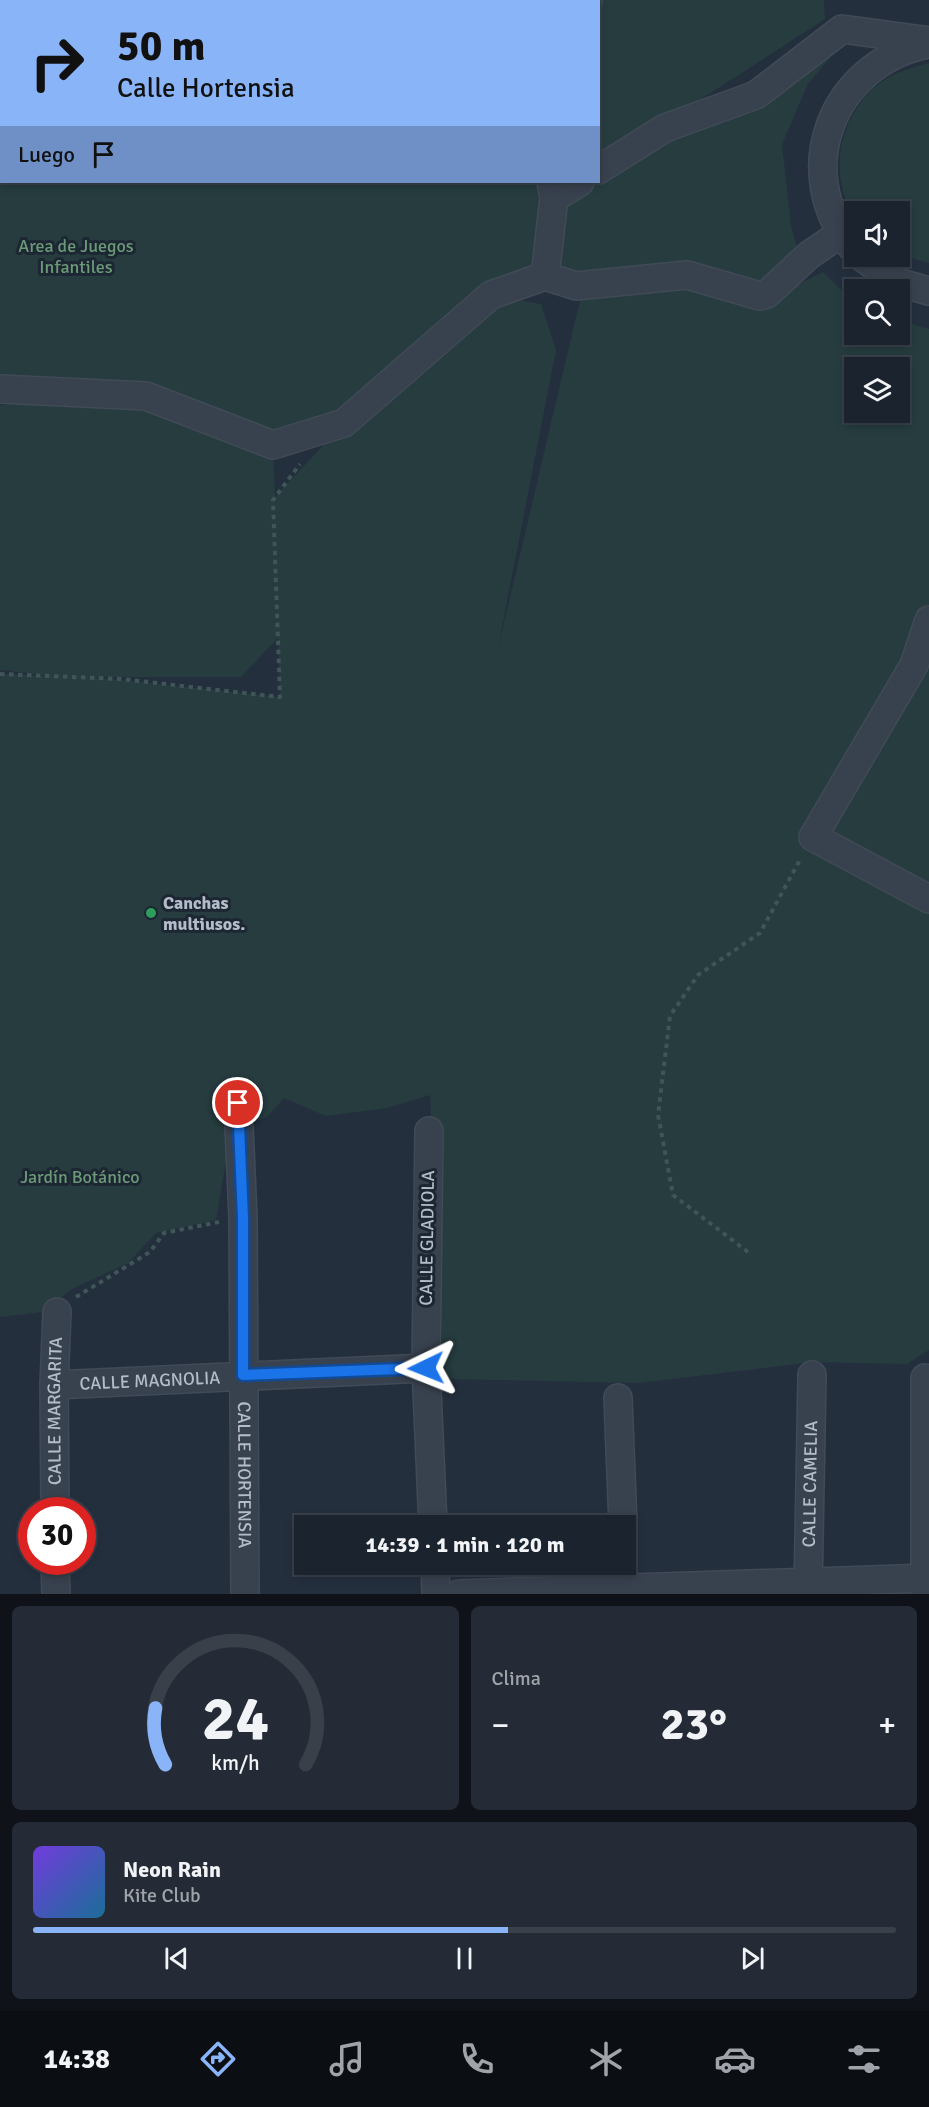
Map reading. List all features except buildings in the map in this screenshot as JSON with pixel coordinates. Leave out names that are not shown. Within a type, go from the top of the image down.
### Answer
[{"type":"street","points":[[600,169],[665,128],[756,95],[842,30],[929,42]]},
{"type":"street","points":[[844,235],[827,204],[822,173],[825,141],[836,111],[854,84],[879,63],[907,48],[929,42]]},
{"type":"street","points":[[545,276],[552,190],[576,183]]},
{"type":"street","points":[[0,389],[146,396],[273,445],[344,423],[491,296],[545,276],[576,285],[687,275],[760,296],[768,294],[809,255],[844,243]]},
{"type":"street","points":[[876,267],[897,282],[929,291]]},
{"type":"street","points":[[929,620],[914,665],[813,837],[929,899]]},
{"type":"street","name":"CALLE HORTENSIA","points":[[238,1103],[243,1218],[245,1594]]},
{"type":"street","name":"CALLE GLADIOLA","points":[[429,1131],[426,1368],[433,1515]]},
{"type":"street","name":"CALLE MARGARITA","points":[[55,1497],[54,1385],[57,1312]]},
{"type":"street","name":"CALLE MAGNOLIA","points":[[54,1385],[426,1368]]},
{"type":"street","name":"CALLE CAMELIA","points":[[808,1587],[812,1375]]},
{"type":"street","points":[[459,1594],[626,1582],[808,1587],[926,1583],[925,1378]]},
{"type":"street","points":[[618,1398],[623,1515]]},
{"type":"street","points":[[55,1575],[56,1594]]},
{"type":"street","points":[[435,1575],[436,1594]]},
{"type":"path","points":[[0,674],[121,679],[280,697],[273,500],[304,459]]},
{"type":"path","points":[[748,1252],[673,1195],[658,1115],[670,1016],[698,975],[760,933],[813,837]]},
{"type":"path","points":[[57,1312],[85,1289],[150,1252],[164,1233],[243,1218]]},
{"type":"green space","points":[[600,0],[824,0],[825,19],[600,164]]},
{"type":"green space","points":[[820,39],[835,52],[808,84],[782,144],[791,225],[800,259],[740,290],[558,275],[563,211],[592,183],[600,183],[600,178],[733,99]]},
{"type":"green space","points":[[929,63],[929,263],[910,258],[910,201],[846,201],[841,184],[841,149],[845,131],[853,115],[875,87],[887,78]]},
{"type":"green space","points":[[0,183],[539,183],[541,194],[535,268],[492,296],[541,304],[556,350],[498,648],[581,296],[672,286],[760,304],[823,272],[844,292],[844,345],[910,345],[910,324],[929,329],[929,1350],[907,1364],[813,1362],[639,1383],[444,1379],[430,1095],[387,1108],[326,1116],[284,1098],[267,1117],[231,1130],[216,1220],[156,1233],[128,1263],[72,1289],[43,1312],[0,1317],[0,674],[54,676],[0,670],[0,405],[128,396],[0,389]],"holes":[[[343,424],[275,497],[273,445]],[[278,638],[280,697],[91,677],[241,677]]]},
{"type":"place","name":"Canchas multiusos.","points":[[151,913]]},
{"type":"route","points":[[238,1103],[243,1218],[243,1375],[426,1368]]},
{"type":"park label","name":"Area de Juegos Infantiles","points":[[76,256]]},
{"type":"park label","name":"Jardín Botánico","points":[[80,1177]]}]
